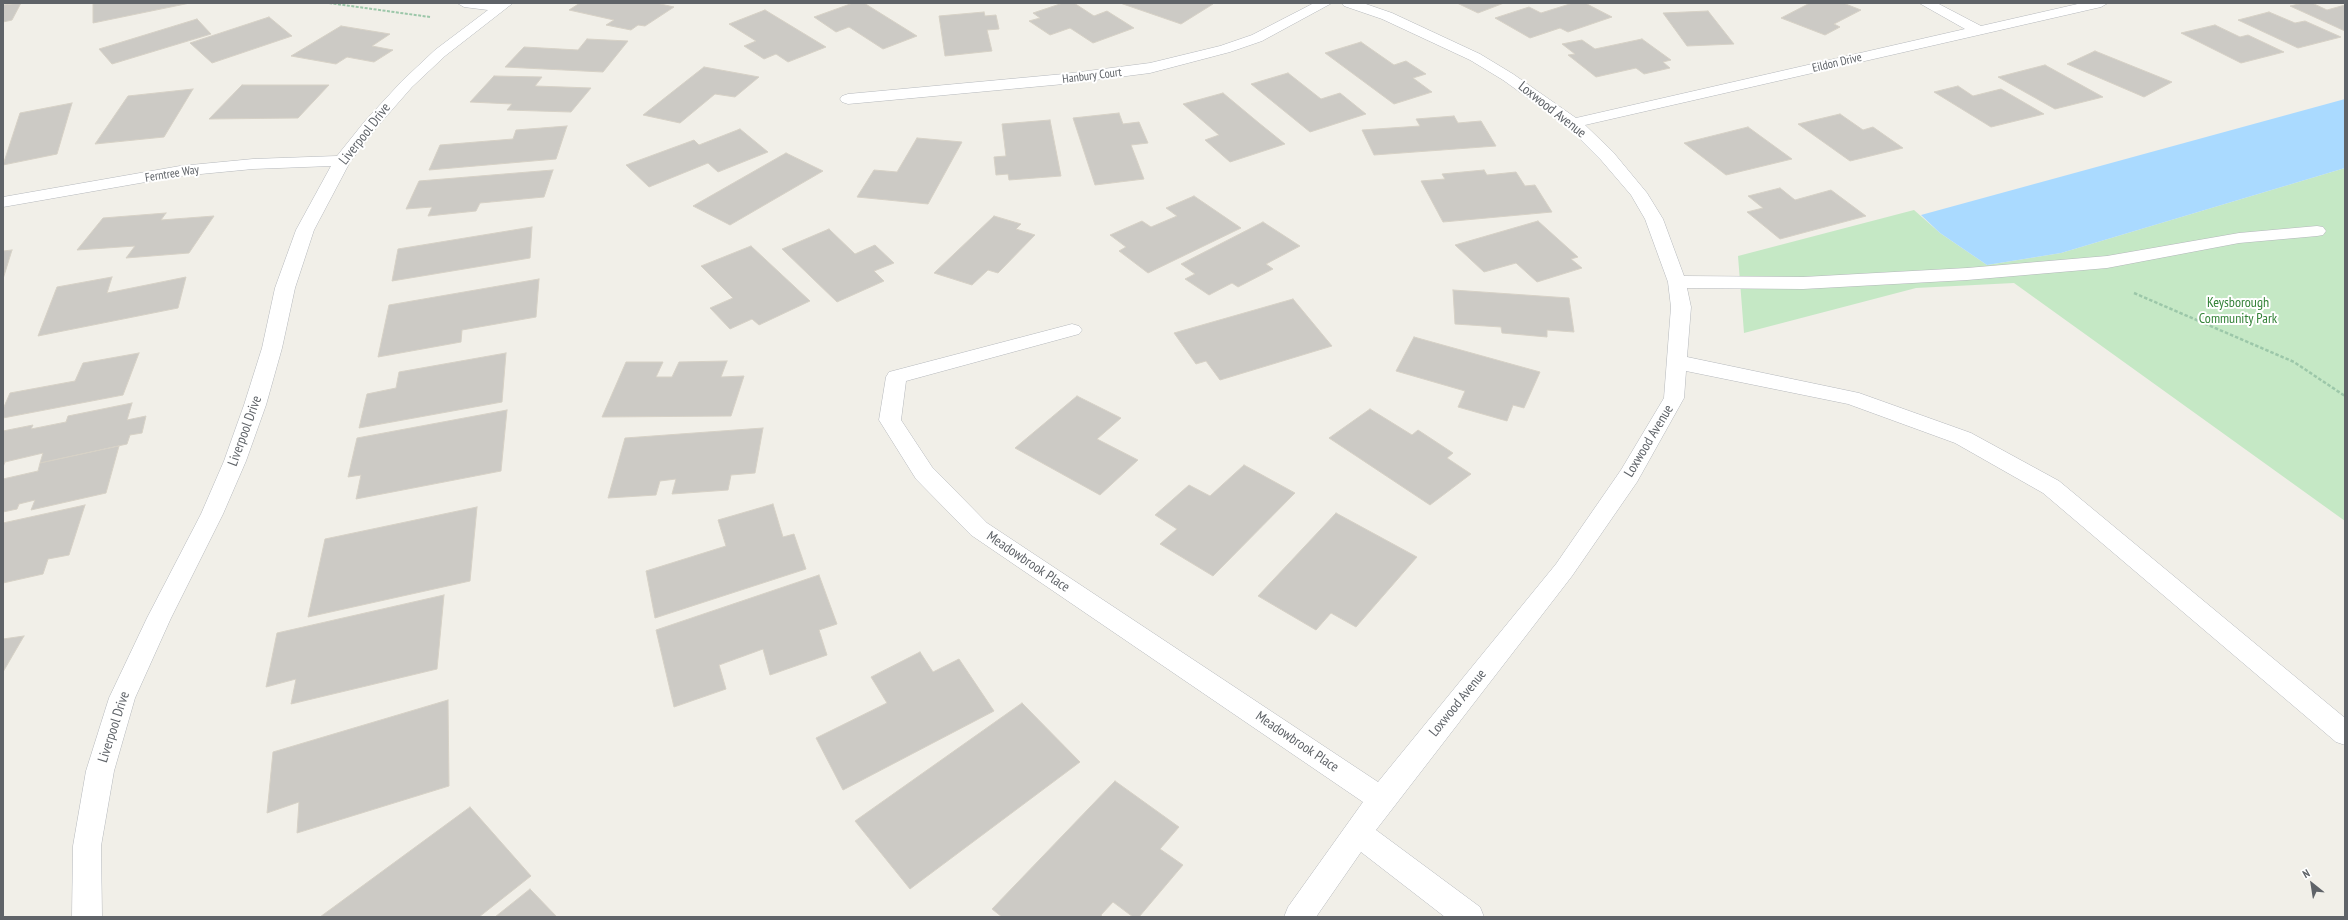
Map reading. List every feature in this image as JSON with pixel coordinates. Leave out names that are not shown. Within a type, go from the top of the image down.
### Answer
[{"type":"street","points":[[464,3],[503,5]]},
{"type":"street","name":"Hanbury Court","points":[[848,99],[1084,77],[1150,68],[1211,53],[1257,38],[1325,3]]},
{"type":"street","name":"Loxwood Avenue","points":[[1299,917],[1381,799],[1564,570],[1629,476],[1674,398],[1681,307],[1676,282],[1654,219],[1638,193],[1607,156],[1573,123],[1508,76],[1475,57],[1387,16],[1349,3]]},
{"type":"street","points":[[1926,3],[1979,31]]},
{"type":"street","name":"Eildon Drive","points":[[1573,123],[2101,3]]},
{"type":"street","name":"Liverpool Drive","points":[[87,917],[88,846],[100,771],[122,698],[159,618],[212,514],[235,461],[255,405],[272,348],[285,288],[305,230],[342,161],[371,124],[407,84],[440,53],[503,5]]},
{"type":"street","name":"Ferntree Way","points":[[3,202],[180,171],[253,164],[342,161]]},
{"type":"street","points":[[1676,282],[1803,284],[2107,262],[2239,238],[2316,231]]},
{"type":"street","name":"Meadowbrook Place","points":[[1072,330],[896,377],[890,420],[924,473],[979,529],[1381,799]]},
{"type":"street","points":[[1677,362],[1852,398],[1970,442],[2051,487],[2345,734]]},
{"type":"street","points":[[1357,832],[1469,917]]},
{"type":"path","points":[[329,3],[443,18],[464,3]]},
{"type":"path","points":[[2069,265],[2294,362],[2345,396]]},
{"type":"green space","name":"Keysborough Community Park","points":[[2345,168],[2345,521],[2014,283],[1916,288],[1744,333],[1738,256],[1914,210],[1940,233],[1987,265],[2061,253]]},
{"type":"water","points":[[2345,99],[2345,168],[2061,253],[1987,265],[1940,233],[1921,215]]},
{"type":"building","points":[[21,3],[12,20],[3,22],[3,5]]},
{"type":"building","points":[[93,3],[190,3],[93,23]]},
{"type":"building","points":[[580,3],[656,3],[674,7],[645,26],[638,25],[631,30],[606,25],[614,20],[569,10]]},
{"type":"building","points":[[853,3],[864,3],[917,36],[883,49],[849,27],[836,32],[814,17]]},
{"type":"building","points":[[1063,3],[1074,3],[1094,16],[1107,11],[1134,28],[1093,43],[1070,28],[1050,35],[1029,21],[1040,18],[1033,13]]},
{"type":"building","points":[[1120,3],[1211,3],[1213,4],[1181,24]]},
{"type":"building","points":[[1457,3],[1504,3],[1478,13]]},
{"type":"building","points":[[1573,3],[1585,3],[1612,17],[1568,32],[1560,28],[1530,38],[1495,18],[1529,7],[1541,13]]},
{"type":"building","points":[[1810,3],[1843,3],[1861,10],[1834,24],[1840,27],[1825,35],[1781,18]]},
{"type":"building","points":[[2303,3],[2312,3],[2327,10],[2345,5],[2345,31],[2290,6]]},
{"type":"building","points":[[765,10],[826,47],[788,62],[776,54],[764,59],[744,46],[756,41],[729,24]]},
{"type":"building","points":[[1708,11],[1734,44],[1687,46],[1663,13]]},
{"type":"building","points":[[984,12],[985,16],[996,15],[999,29],[987,30],[992,51],[945,56],[939,16]]},
{"type":"building","points":[[2269,12],[2295,23],[2305,21],[2341,37],[2298,48],[2238,20]]},
{"type":"building","points":[[269,17],[292,36],[212,63],[190,43]]},
{"type":"building","points":[[197,19],[211,34],[112,64],[99,49]]},
{"type":"building","points":[[2215,25],[2240,37],[2248,35],[2284,52],[2241,63],[2181,33]]},
{"type":"building","points":[[341,26],[390,34],[372,46],[393,50],[374,62],[347,57],[336,64],[291,56]]},
{"type":"building","points":[[587,39],[628,41],[603,72],[505,67],[524,47],[578,50]]},
{"type":"building","points":[[1642,39],[1671,60],[1663,62],[1670,68],[1644,74],[1636,68],[1596,77],[1568,55],[1575,54],[1562,44],[1582,40],[1595,49]]},
{"type":"building","points":[[1361,42],[1394,65],[1406,61],[1426,74],[1413,78],[1432,92],[1394,104],[1325,53]]},
{"type":"building","points":[[2095,51],[2172,82],[2144,97],[2067,64]]},
{"type":"building","points":[[2045,65],[2103,97],[2055,109],[1998,77]]},
{"type":"building","points":[[704,67],[759,77],[735,97],[715,94],[680,123],[643,115]]},
{"type":"building","points":[[1288,73],[1321,99],[1340,93],[1366,114],[1310,132],[1251,84]]},
{"type":"building","points":[[494,76],[542,77],[535,86],[591,88],[571,112],[507,110],[512,104],[470,102]]},
{"type":"building","points":[[242,85],[329,85],[298,118],[209,119]]},
{"type":"building","points":[[1958,86],[1973,96],[2001,89],[2044,114],[1991,127],[1934,92]]},
{"type":"building","points":[[193,89],[164,137],[95,144],[128,96]]},
{"type":"building","points":[[1223,93],[1285,144],[1230,162],[1205,140],[1219,135],[1183,104]]},
{"type":"building","points":[[72,103],[57,154],[3,165],[20,113]]},
{"type":"building","points":[[1119,113],[1123,124],[1139,122],[1148,143],[1131,145],[1144,179],[1095,185],[1073,118]]},
{"type":"building","points":[[1840,114],[1863,130],[1873,127],[1903,148],[1850,161],[1798,124]]},
{"type":"building","points":[[1454,116],[1458,123],[1481,121],[1496,146],[1374,155],[1362,130],[1420,126],[1416,119]]},
{"type":"building","points":[[1050,120],[1061,176],[1009,180],[1008,174],[996,175],[994,157],[1006,156],[1002,124]]},
{"type":"building","points":[[567,126],[556,159],[429,170],[440,145],[513,139],[516,130]]},
{"type":"building","points":[[1748,127],[1792,159],[1726,175],[1684,143]]},
{"type":"building","points":[[740,129],[768,152],[718,172],[708,163],[649,187],[626,165],[694,140],[699,145]]},
{"type":"building","points":[[917,138],[962,142],[928,204],[857,197],[874,170],[897,172]]},
{"type":"building","points":[[786,153],[823,171],[730,225],[693,206]]},
{"type":"building","points":[[553,170],[544,197],[480,203],[476,211],[428,216],[432,207],[406,209],[419,181]]},
{"type":"building","points":[[1484,170],[1487,175],[1516,172],[1525,186],[1535,185],[1552,212],[1443,222],[1421,181],[1445,179],[1442,174]]},
{"type":"building","points":[[1780,188],[1795,200],[1831,190],[1866,216],[1780,239],[1747,212],[1763,208],[1748,196]]},
{"type":"building","points":[[1194,196],[1241,228],[1148,273],[1119,251],[1126,247],[1110,235],[1142,221],[1151,227],[1177,216],[1166,208]]},
{"type":"building","points":[[166,213],[161,220],[214,216],[189,253],[126,258],[135,246],[77,250],[103,218]]},
{"type":"building","points":[[994,216],[1021,224],[1016,229],[1035,235],[998,273],[988,270],[972,285],[934,273]]},
{"type":"building","points":[[1538,221],[1578,257],[1571,259],[1582,268],[1537,282],[1516,263],[1484,272],[1455,245]]},
{"type":"building","points":[[1263,222],[1300,246],[1266,264],[1273,269],[1238,287],[1232,283],[1209,295],[1185,279],[1195,274],[1181,264]]},
{"type":"building","points":[[532,227],[530,258],[392,281],[398,249]]},
{"type":"building","points":[[829,229],[855,254],[875,245],[894,263],[874,271],[884,281],[837,302],[782,249]]},
{"type":"building","points":[[751,246],[810,301],[759,325],[752,319],[730,329],[710,308],[733,298],[701,266]]},
{"type":"building","points":[[12,250],[3,279],[3,251]]},
{"type":"building","points":[[112,277],[107,293],[186,277],[178,308],[38,336],[57,287]]},
{"type":"building","points":[[539,279],[536,317],[462,330],[461,342],[378,357],[389,305]]},
{"type":"building","points":[[1453,290],[1569,298],[1574,332],[1547,330],[1547,337],[1502,333],[1501,327],[1455,324]]},
{"type":"building","points":[[1293,299],[1332,346],[1220,380],[1206,361],[1196,364],[1174,333]]},
{"type":"building","points":[[1414,337],[1540,372],[1524,408],[1513,405],[1507,421],[1458,407],[1465,391],[1396,371]]},
{"type":"building","points":[[139,353],[123,395],[3,418],[3,409],[10,393],[75,381],[83,363]]},
{"type":"building","points":[[506,353],[502,402],[359,428],[367,394],[396,388],[399,372]]},
{"type":"building","points":[[727,361],[721,377],[744,376],[731,416],[602,417],[626,362],[663,362],[656,377],[672,377],[679,362]]},
{"type":"building","points":[[1077,396],[1121,418],[1097,439],[1138,460],[1100,495],[1015,448]]},
{"type":"building","points":[[132,403],[127,420],[146,416],[142,433],[130,435],[127,444],[40,463],[43,453],[5,462],[3,467],[3,431],[33,425],[31,429],[66,422],[68,416]]},
{"type":"building","points":[[1370,409],[1412,435],[1418,430],[1453,453],[1447,458],[1471,474],[1430,505],[1329,438]]},
{"type":"building","points":[[507,410],[501,471],[356,499],[361,475],[348,477],[357,438]]},
{"type":"building","points":[[763,428],[755,473],[731,475],[728,490],[672,494],[676,479],[660,481],[656,495],[608,498],[625,438]]},
{"type":"building","points":[[119,446],[106,493],[31,510],[35,500],[19,504],[17,509],[3,512],[3,479],[38,471],[40,463]]},
{"type":"building","points":[[1244,465],[1295,493],[1213,576],[1160,544],[1177,529],[1155,515],[1189,485],[1210,496]]},
{"type":"building","points":[[773,504],[783,537],[794,534],[806,569],[655,618],[646,571],[726,546],[718,520]]},
{"type":"building","points":[[85,505],[69,555],[48,559],[43,574],[3,583],[3,523]]},
{"type":"building","points":[[477,507],[470,581],[308,617],[325,539]]},
{"type":"building","points":[[1336,513],[1417,557],[1356,627],[1331,613],[1316,630],[1258,596]]},
{"type":"building","points":[[819,575],[837,624],[819,630],[827,655],[770,675],[763,649],[719,665],[726,689],[674,707],[656,630]]},
{"type":"building","points":[[444,595],[437,669],[291,704],[296,679],[266,687],[277,633]]},
{"type":"building","points":[[24,636],[3,672],[3,639]]},
{"type":"building","points":[[920,652],[933,672],[959,659],[994,711],[843,790],[816,738],[887,703],[871,677]]},
{"type":"building","points":[[448,700],[449,786],[297,833],[299,802],[267,813],[273,752]]},
{"type":"building","points":[[1022,703],[1080,762],[910,889],[855,821]]},
{"type":"building","points":[[1115,781],[1179,827],[1160,849],[1183,865],[1139,917],[1133,917],[1113,902],[1101,915],[1103,917],[1002,917],[992,909]]},
{"type":"building","points":[[470,807],[531,876],[479,917],[320,917]]},
{"type":"building","points":[[530,889],[557,917],[495,917]]}]
